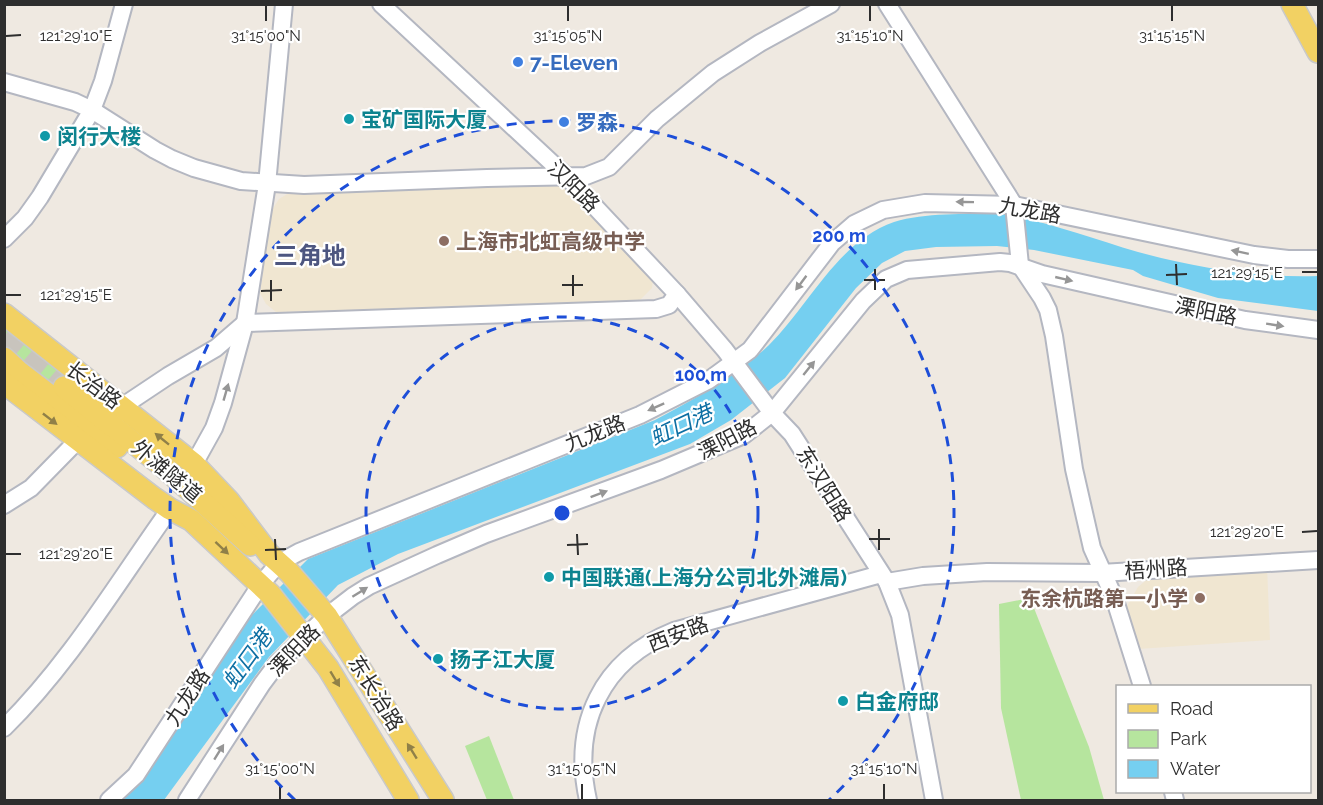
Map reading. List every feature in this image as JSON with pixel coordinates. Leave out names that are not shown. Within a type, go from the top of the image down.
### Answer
[{"type":"main road","points":[[1292,4],[1318,52]]},
{"type":"main road","name":"长治路","points":[[4,314],[194,464],[229,501],[304,590]]},
{"type":"main road","name":"外滩隧道","points":[[4,358],[135,461],[180,502],[191,520]]},
{"type":"main road","points":[[4,382],[170,508],[191,520],[265,589],[303,634]]},
{"type":"main road","name":"外滩隧道","points":[[64,387],[165,468],[254,549],[279,563]]},
{"type":"main road","name":"东长治路","points":[[304,590],[324,613],[350,651],[443,801]]},
{"type":"main road","name":"东长治路","points":[[303,634],[328,668],[408,801]]},
{"type":"street","points":[[4,239],[25,218],[40,197],[92,110],[103,81],[124,4]]},
{"type":"street","points":[[194,464],[214,428],[245,324],[267,184],[284,4]]},
{"type":"street","name":"汉阳路","points":[[381,4],[567,177],[677,294],[751,383]]},
{"type":"street","points":[[4,82],[64,99],[92,110],[155,150],[194,168],[241,181],[304,185],[586,176],[609,167],[657,119],[713,73],[736,57],[831,4]]},
{"type":"street","points":[[887,4],[1015,210],[1018,249],[1048,310],[1059,361],[1078,492],[1092,548],[1101,573],[1114,597],[1141,685]]},
{"type":"street","name":"九龙路","points":[[109,801],[136,775],[265,589],[279,563],[299,552],[640,415],[691,391],[737,365],[756,344],[832,243],[854,224],[868,216],[897,206],[925,203],[1015,210],[1254,255],[1288,259],[1318,259]]},
{"type":"street","name":"溧阳路","points":[[187,801],[262,684],[303,634],[324,613],[369,586],[486,534],[661,470],[752,430],[768,406],[863,302],[886,279],[907,270],[999,262],[1018,249],[1042,273],[1179,306],[1273,325],[1318,330]]},
{"type":"street","points":[[123,406],[216,348],[245,324],[656,309],[669,305],[677,294]]},
{"type":"street","name":"东汉阳路","points":[[751,383],[792,434],[896,600],[933,801]]},
{"type":"street","points":[[4,505],[31,488],[78,440]]},
{"type":"street","points":[[4,728],[27,706],[64,661],[170,508]]},
{"type":"street","name":"梧州路","points":[[884,578],[987,572],[1101,573],[1318,560]]},
{"type":"street","name":"西安路","points":[[588,801],[583,766],[583,746],[589,720],[606,683],[633,653],[653,639],[674,631],[884,578]]},
{"type":"shaded area","name":"上海市北虹高级中学","points":[[564,182],[653,279],[652,288],[641,299],[634,303],[276,312],[266,304],[260,293],[272,210],[279,199],[289,193]]},
{"type":"shaded area","name":"东余杭路第一小学","points":[[1267,566],[1270,640],[1138,649],[1126,608],[1138,587],[1155,573]]},
{"type":"green space","points":[[4,323],[69,382],[70,397],[6,349]]},
{"type":"green space","points":[[1030,598],[1089,747],[1104,800],[1021,800],[1001,708],[999,604]]},
{"type":"green space","points":[[489,736],[514,800],[487,800],[465,746]]},
{"type":"water","name":"虹口港","points":[[998,213],[1051,225],[1138,252],[1183,263],[1250,274],[1318,276],[1318,311],[1218,298],[1143,276],[1133,270],[1034,250],[997,246],[936,247],[905,251],[882,263],[856,288],[785,378],[731,420],[690,444],[398,554],[338,585],[269,657],[164,800],[123,800],[143,776],[249,618],[308,559],[655,420],[700,395],[743,367],[769,345],[840,259],[874,231],[894,222],[919,217]]},
{"type":"tunnel","points":[[4,336],[64,387]]},
{"type":"place","name":"7-Eleven","points":[[518,62]]},
{"type":"place","name":"宝矿国际大厦","points":[[349,119]]},
{"type":"place","name":"罗森","points":[[564,122]]},
{"type":"place","name":"闵行大楼","points":[[45,136]]},
{"type":"place","name":"上海市北虹高级中学","points":[[444,241]]},
{"type":"place","name":"中国联通(上海分公司北外滩局)","points":[[549,577]]},
{"type":"place","name":"东余杭路第一小学","points":[[1200,598]]},
{"type":"place","name":"扬子江大厦","points":[[438,659]]},
{"type":"place","name":"白金府邸","points":[[843,701]]},
{"type":"district","name":"三角地","points":[[310,255]]}]
